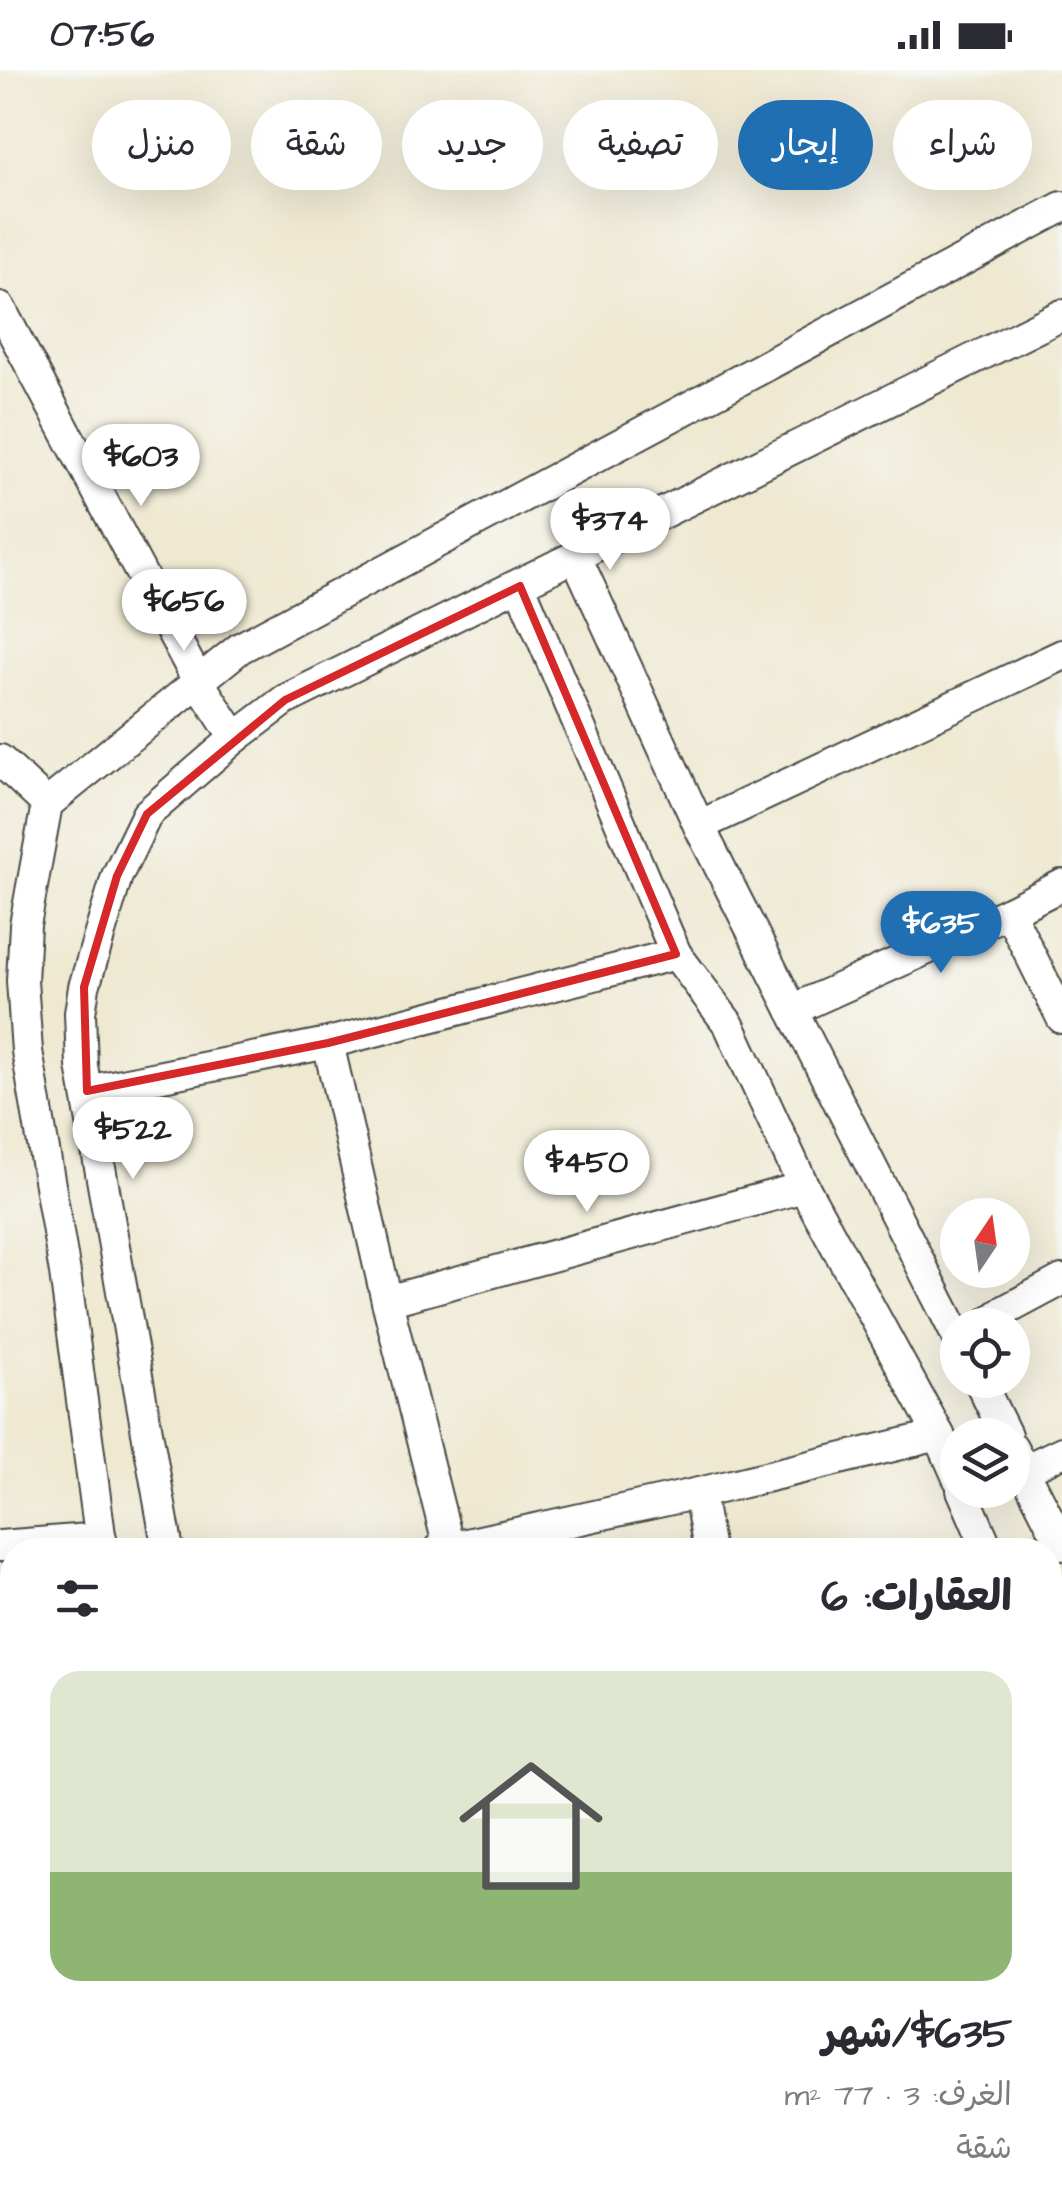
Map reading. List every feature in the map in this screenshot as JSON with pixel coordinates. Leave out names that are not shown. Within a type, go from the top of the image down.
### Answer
[{"type":"street","points":[[100,1538],[66,1273],[27,1051],[22,981],[25,925],[47,804],[240,648],[1062,207]]},
{"type":"street","points":[[0,308],[198,681],[235,738]]},
{"type":"street","points":[[166,1538],[80,1039],[84,987],[117,876],[146,814],[285,700],[1062,315]]},
{"type":"street","points":[[576,557],[699,826],[943,1308]]},
{"type":"street","points":[[494,1538],[939,1435],[804,1187],[729,1025],[676,954],[520,586]]},
{"type":"street","points":[[699,826],[1062,655]]},
{"type":"street","points":[[0,760],[47,804]]},
{"type":"street","points":[[792,1010],[1062,885]]},
{"type":"street","points":[[1009,912],[1062,1018]]},
{"type":"street","points":[[86,1091],[328,1043],[676,954]]},
{"type":"street","points":[[328,1043],[441,1538]]},
{"type":"street","points":[[387,1301],[804,1187]]},
{"type":"street","points":[[1010,1308],[1062,1280]]},
{"type":"street","points":[[1030,1457],[1062,1452]]},
{"type":"street","points":[[1030,1482],[1058,1538]]},
{"type":"street","points":[[699,1493],[706,1538]]},
{"type":"street","points":[[970,1508],[983,1538]]},
{"type":"highlighted area","points":[[520,586],[676,954],[328,1043],[87,1091],[84,987],[117,876],[147,814],[285,700]]}]
